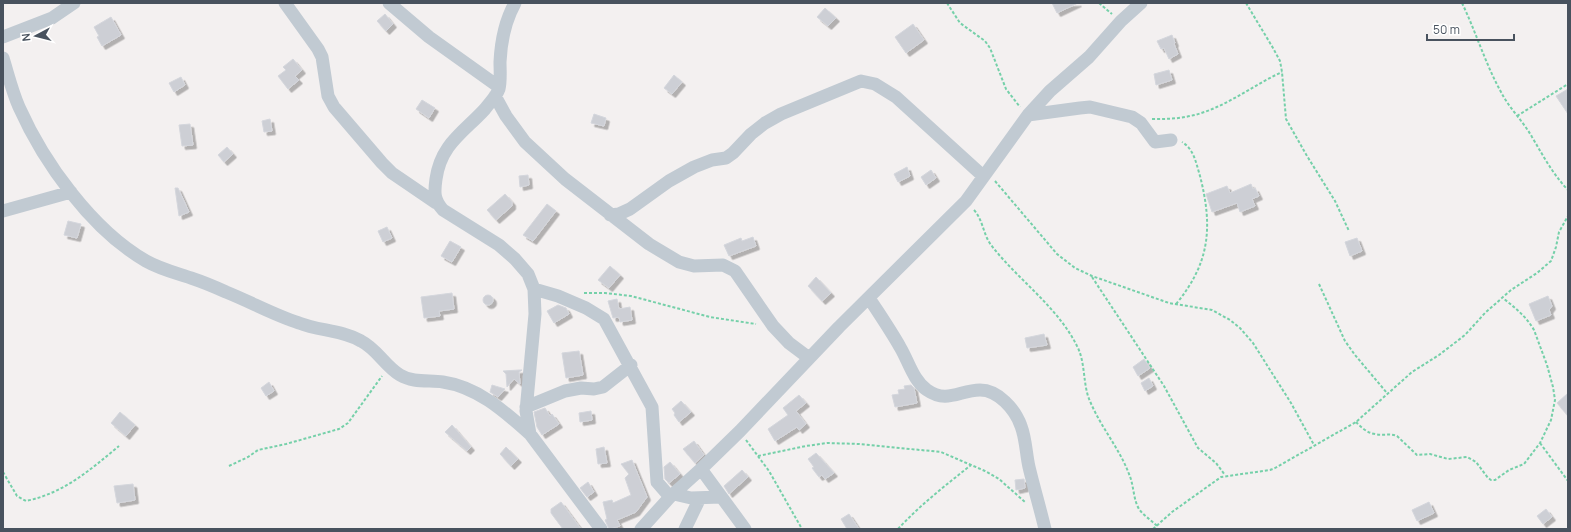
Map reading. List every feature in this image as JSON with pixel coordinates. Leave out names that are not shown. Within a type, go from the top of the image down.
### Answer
[{"type":"street","points":[[3,37],[52,18],[74,3]]},
{"type":"street","points":[[285,3],[318,49],[322,57],[328,96],[334,107],[382,163],[392,173],[444,210],[499,245],[515,259],[528,274],[534,289],[534,314],[526,407],[527,422],[530,434]]},
{"type":"street","points":[[389,3],[428,38],[497,92]]},
{"type":"street","points":[[515,3],[510,13],[503,37],[497,92],[506,116],[525,142],[565,179],[649,244],[679,262],[694,266],[723,265],[735,271],[758,307],[773,326],[789,343],[809,358]]},
{"type":"street","points":[[641,529],[672,496],[740,431],[809,358],[966,201],[1028,115],[1050,91],[1089,57],[1121,21],[1141,3]]},
{"type":"street","points":[[3,58],[18,106],[50,164],[71,192],[107,232],[125,248],[147,262],[163,269],[192,278],[299,324],[335,331],[362,341],[373,349],[399,375],[408,378],[443,382],[463,387],[478,394],[503,411],[530,434],[601,529]]},
{"type":"street","points":[[610,215],[619,214],[630,209],[669,181],[694,167],[712,160],[726,158],[733,154],[751,134],[765,123],[782,114],[861,81],[875,84],[896,97],[985,174]]},
{"type":"street","points":[[436,203],[435,184],[437,171],[444,153],[456,136],[478,116],[497,92]]},
{"type":"street","points":[[1028,115],[1090,107],[1132,117],[1138,120],[1155,142],[1171,140]]},
{"type":"street","points":[[3,211],[71,192]]},
{"type":"street","points":[[534,289],[558,296],[598,314],[604,319],[631,365],[652,406],[657,482],[672,496],[687,498],[721,497]]},
{"type":"street","points":[[870,298],[898,344],[917,380],[925,389],[935,395],[948,397],[979,390],[992,392],[1003,399],[1016,415],[1021,426],[1028,464],[1045,529]]},
{"type":"street","points":[[526,407],[565,391],[581,388],[594,389],[603,387],[609,384],[631,365]]},
{"type":"street","points":[[701,469],[743,528]]},
{"type":"street","points":[[685,529],[700,498]]},
{"type":"path","points":[[947,3],[960,23],[986,41],[1006,89],[1014,101],[1028,115]]},
{"type":"path","points":[[1099,3],[1121,21]]},
{"type":"path","points":[[1246,3],[1280,61],[1286,119],[1335,201],[1349,231]]},
{"type":"path","points":[[1462,3],[1471,22],[1482,53],[1501,93],[1532,136],[1555,176],[1568,190]]},
{"type":"path","points":[[1138,120],[1182,118],[1196,115],[1227,103],[1262,81],[1282,72]]},
{"type":"path","points":[[1517,116],[1568,84]]},
{"type":"path","points":[[1171,140],[1184,142],[1194,156],[1203,188],[1207,210],[1208,228],[1204,254],[1189,288],[1176,304]]},
{"type":"path","points":[[985,174],[1057,254],[1075,268],[1092,276],[1169,303],[1212,310],[1230,320],[1240,328],[1253,342],[1291,403],[1314,445]]},
{"type":"path","points":[[966,201],[980,218],[983,232],[990,243],[1052,309],[1069,332],[1082,359],[1088,395],[1094,410],[1129,474],[1138,507],[1142,513],[1157,526]]},
{"type":"path","points":[[1153,529],[1172,512],[1225,475],[1270,470],[1356,422],[1412,372],[1439,355],[1465,335],[1511,290],[1551,261],[1559,232],[1568,216]]},
{"type":"path","points":[[1092,276],[1164,386],[1198,448],[1216,463],[1225,475]]},
{"type":"path","points":[[1319,284],[1345,340],[1355,355],[1387,393]]},
{"type":"path","points":[[578,294],[605,293],[631,296],[710,317],[773,326]]},
{"type":"path","points":[[1356,422],[1364,429],[1375,434],[1393,434],[1397,436],[1417,455],[1430,454],[1444,459],[1463,457],[1471,459],[1476,462],[1491,480],[1495,480],[1509,470],[1524,464],[1540,444],[1551,420],[1555,400],[1553,387],[1530,322],[1519,310],[1503,298]]},
{"type":"path","points":[[229,466],[248,457],[258,450],[286,444],[339,429],[348,423],[381,378],[388,365]]},
{"type":"path","points":[[740,431],[770,471],[802,529]]},
{"type":"path","points":[[758,456],[827,443],[859,444],[941,452],[972,465],[999,479],[1028,506]]},
{"type":"path","points":[[1540,444],[1568,481]]},
{"type":"path","points":[[3,472],[18,496],[26,501],[62,489],[90,470],[119,446]]},
{"type":"path","points":[[898,529],[921,508],[933,494],[972,465]]},
{"type":"building","points":[[1052,3],[1078,3],[1057,13]]},
{"type":"building","points":[[825,8],[836,18],[828,26],[817,17]]},
{"type":"building","points":[[385,14],[393,24],[386,31],[377,21]]},
{"type":"building","points":[[111,17],[121,35],[102,46],[94,27]]},
{"type":"building","points":[[913,24],[924,40],[906,53],[895,37]]},
{"type":"building","points":[[1172,35],[1178,54],[1169,59],[1164,48],[1161,49],[1157,41]]},
{"type":"building","points":[[293,59],[302,70],[295,76],[299,80],[288,89],[278,76],[286,70],[283,67]]},
{"type":"building","points":[[1169,70],[1172,80],[1156,85],[1154,74]]},
{"type":"building","points":[[674,75],[682,82],[672,94],[664,88]]},
{"type":"building","points":[[181,77],[185,85],[174,92],[169,83]]},
{"type":"building","points":[[1568,89],[1568,114],[1556,96]]},
{"type":"building","points":[[422,100],[435,108],[429,118],[416,109]]},
{"type":"building","points":[[594,114],[606,118],[604,126],[591,123]]},
{"type":"building","points":[[270,119],[272,131],[264,132],[262,121]]},
{"type":"building","points":[[190,124],[193,145],[182,146],[179,125]]},
{"type":"building","points":[[227,147],[233,154],[224,162],[218,155]]},
{"type":"building","points":[[907,167],[910,176],[898,182],[894,174]]},
{"type":"building","points":[[931,170],[936,178],[926,185],[921,177]]},
{"type":"building","points":[[528,175],[529,185],[520,187],[519,176]]},
{"type":"building","points":[[1251,184],[1259,196],[1252,199],[1255,206],[1240,212],[1237,203],[1212,212],[1206,194],[1227,186],[1230,193]]},
{"type":"building","points":[[175,188],[178,188],[189,212],[179,216]]},
{"type":"building","points":[[505,194],[512,202],[512,206],[496,220],[487,210]]},
{"type":"building","points":[[547,204],[556,211],[533,241],[523,235]]},
{"type":"building","points":[[68,221],[81,224],[77,238],[64,235]]},
{"type":"building","points":[[387,227],[392,238],[383,242],[378,231]]},
{"type":"building","points":[[753,237],[756,246],[729,256],[724,245],[741,238],[742,241]]},
{"type":"building","points":[[1357,238],[1362,251],[1350,256],[1345,242]]},
{"type":"building","points":[[450,241],[461,247],[452,262],[441,256]]},
{"type":"building","points":[[610,266],[620,275],[609,288],[598,280]]},
{"type":"building","points":[[816,277],[831,293],[822,301],[808,286]]},
{"type":"building","points":[[452,293],[454,309],[439,311],[440,316],[424,318],[421,297]]},
{"type":"building","points":[[486,295],[490,295],[493,300],[490,305],[486,305],[483,302],[483,298]]},
{"type":"building","points":[[1548,296],[1552,306],[1549,310],[1551,315],[1536,321],[1529,304]]},
{"type":"building","points":[[617,299],[619,309],[630,307],[632,320],[620,322],[619,317],[613,318],[608,301]]},
{"type":"building","points":[[558,305],[566,308],[569,314],[554,323],[547,311]]},
{"type":"building","points":[[1044,334],[1047,345],[1027,348],[1025,338]]},
{"type":"building","points":[[579,351],[583,375],[566,378],[562,353]]},
{"type":"building","points":[[1144,359],[1150,368],[1138,376],[1133,367]]},
{"type":"building","points":[[522,370],[519,372],[520,384],[514,379],[507,387],[506,374],[503,371]]},
{"type":"building","points":[[1149,378],[1153,386],[1145,391],[1141,383]]},
{"type":"building","points":[[269,382],[274,391],[266,396],[261,388]]},
{"type":"building","points":[[492,385],[505,389],[498,397],[490,392]]},
{"type":"building","points":[[911,385],[914,388],[917,403],[895,407],[892,395],[899,394],[898,390],[905,389],[904,386]]},
{"type":"building","points":[[1568,393],[1568,416],[1557,403]]},
{"type":"building","points":[[799,395],[806,403],[796,411],[806,424],[799,430],[797,427],[775,441],[768,429],[788,415],[783,408]]},
{"type":"building","points":[[681,401],[691,412],[679,422],[672,409]]},
{"type":"building","points":[[545,408],[550,416],[552,414],[559,424],[542,435],[537,427],[534,412]]},
{"type":"building","points":[[591,411],[592,420],[580,422],[579,413]]},
{"type":"building","points":[[120,412],[135,425],[126,436],[111,423]]},
{"type":"building","points":[[452,425],[471,447],[467,451],[445,432]]},
{"type":"building","points":[[694,441],[704,455],[695,463],[683,449]]},
{"type":"building","points":[[506,447],[518,459],[511,466],[500,454]]},
{"type":"building","points":[[604,447],[607,463],[598,464],[596,449]]},
{"type":"building","points":[[816,453],[834,473],[825,479],[822,475],[819,477],[812,468],[814,467],[808,459]]},
{"type":"building","points":[[632,460],[647,497],[636,512],[617,520],[620,526],[609,529],[605,520],[607,519],[603,502],[612,500],[613,503],[631,495],[625,478],[629,474],[621,464]]},
{"type":"building","points":[[670,462],[680,474],[669,483],[665,479],[664,467]]},
{"type":"building","points":[[742,470],[748,477],[729,494],[724,486]]},
{"type":"building","points":[[1024,479],[1025,488],[1016,490],[1015,480]]},
{"type":"building","points":[[588,482],[594,492],[587,497],[580,488]]},
{"type":"building","points":[[133,484],[135,500],[117,503],[114,486]]},
{"type":"building","points":[[561,502],[581,529],[563,529],[551,513],[551,509]]},
{"type":"building","points":[[1429,502],[1434,513],[1417,521],[1412,510]]},
{"type":"building","points":[[1546,509],[1552,517],[1543,524],[1537,516]]},
{"type":"building","points":[[849,514],[859,529],[847,529],[841,519]]}]
